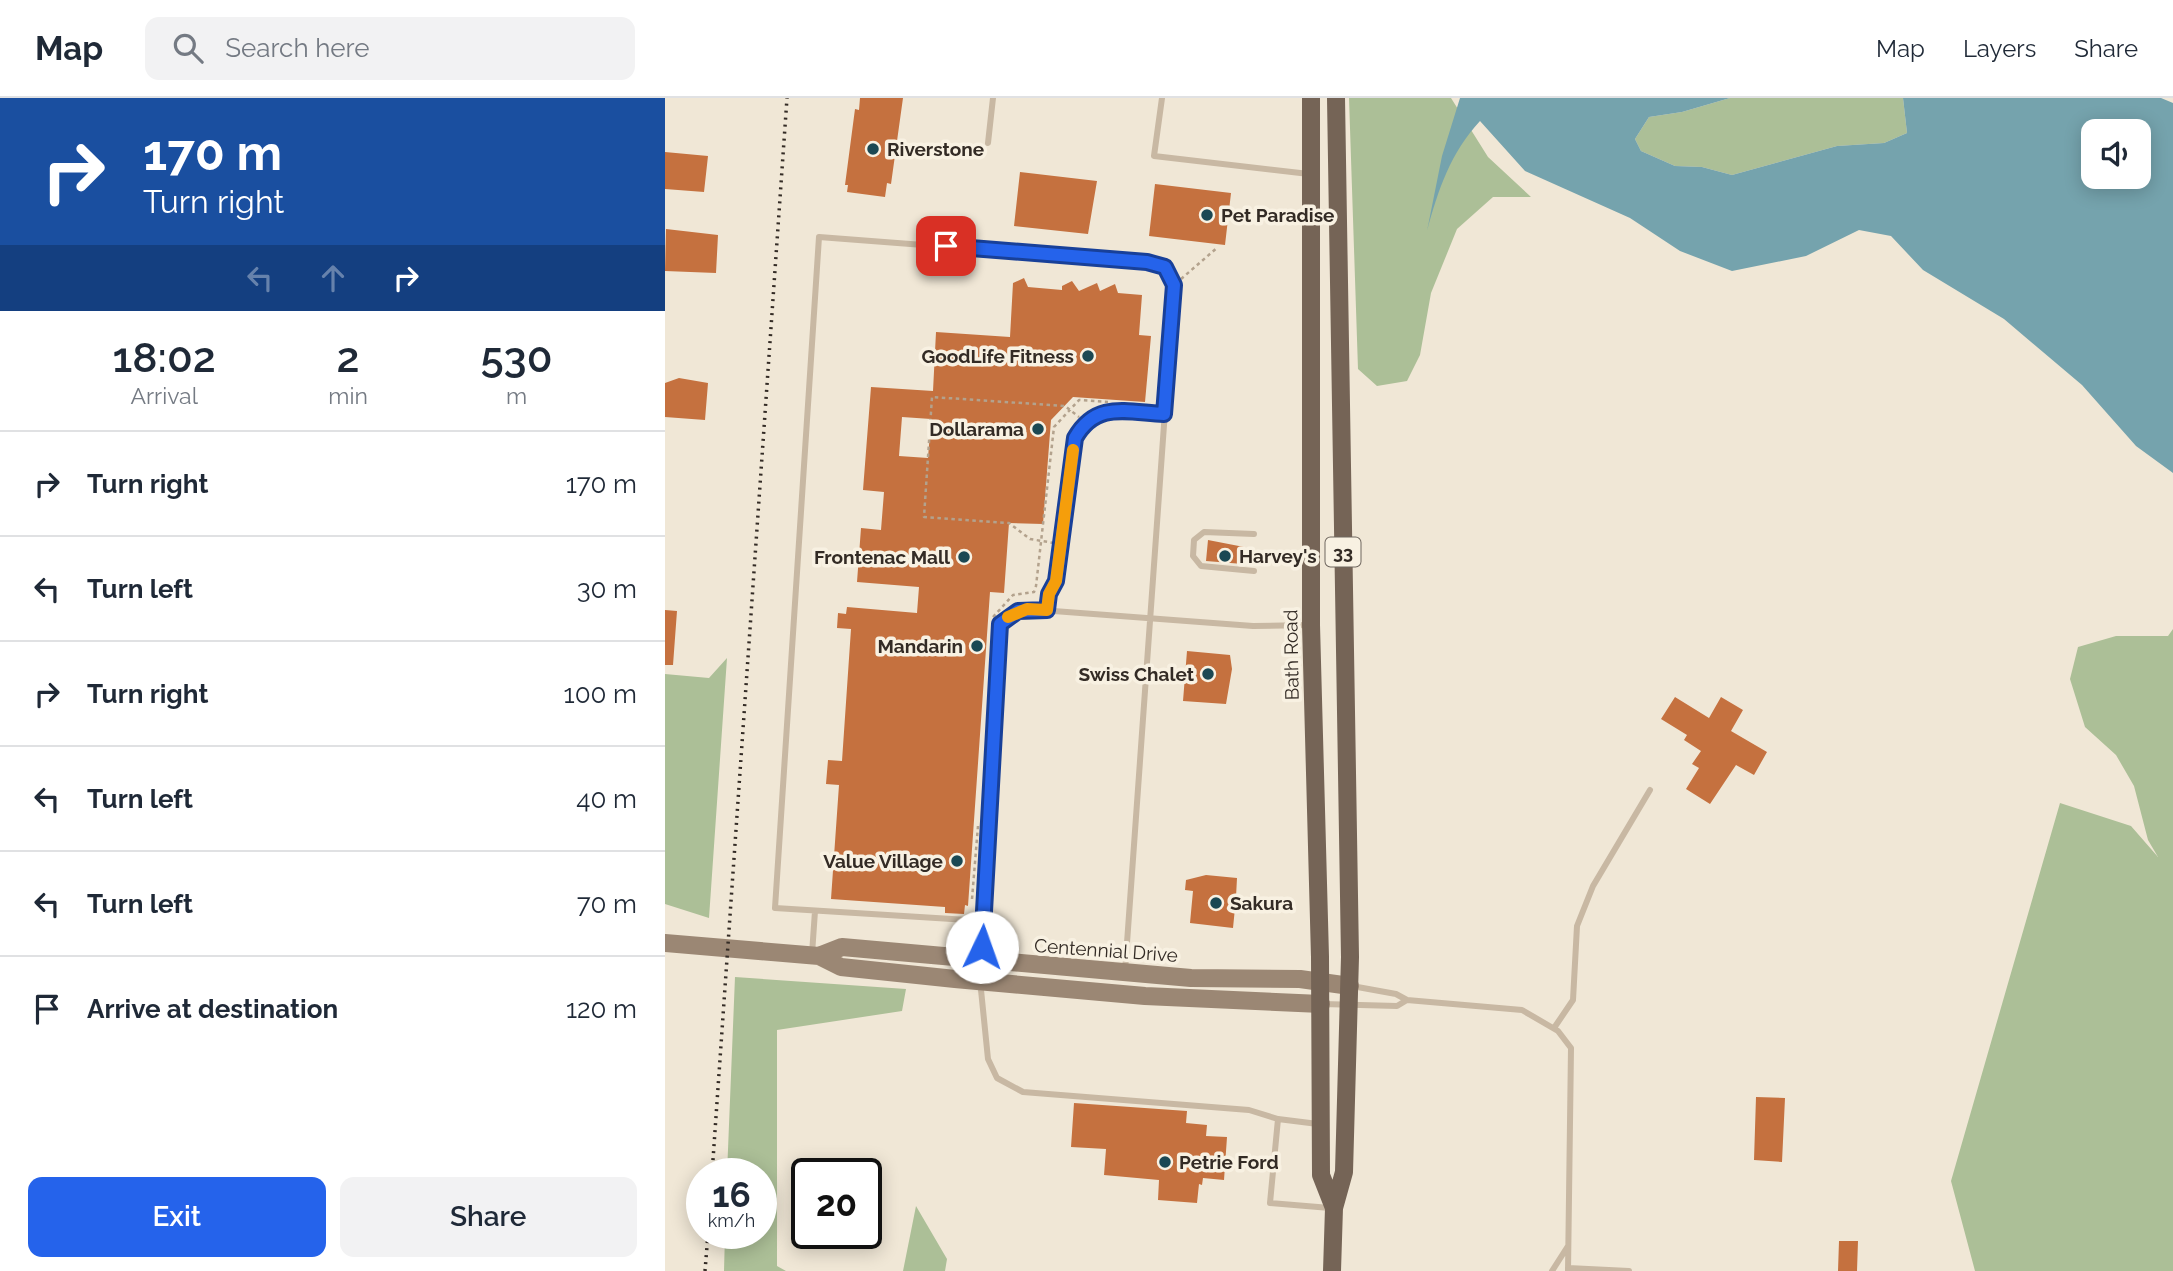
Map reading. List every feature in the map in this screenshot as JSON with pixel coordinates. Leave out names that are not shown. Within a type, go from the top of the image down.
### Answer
[{"type":"main road","name":"Bath Road","points":[[1311,98],[1311,625],[1321,981],[1321,1175],[1334,1208]]},
{"type":"main road","name":"Bath Road","points":[[1332,1271],[1334,1208],[1344,1172],[1350,986],[1336,98]]},
{"type":"main road","name":"Centennial Drive","points":[[665,943],[728,946],[816,956],[841,967],[1145,996],[1321,1004]]},
{"type":"main road","name":"Centennial Drive","points":[[816,956],[842,947],[981,962],[1191,978],[1321,981],[1350,986]]},
{"type":"lane","points":[[988,143],[993,98]]},
{"type":"lane","points":[[1162,98],[1154,156],[1311,174]]},
{"type":"lane","points":[[984,921],[775,908],[819,237],[1147,262],[1165,267],[1174,285],[1125,973]]},
{"type":"lane","points":[[1047,610],[1049,594],[1056,581],[1075,438],[1085,421],[1101,412],[1164,414]]},
{"type":"lane","points":[[1254,534],[1204,532],[1194,540],[1193,556],[1202,566],[1254,571]]},
{"type":"lane","points":[[1311,625],[1253,626],[1047,610],[1018,611],[1000,624],[980,980],[988,1059],[997,1078],[1023,1092],[1249,1111],[1278,1119],[1323,1125]]},
{"type":"lane","points":[[1553,1028],[1573,1000],[1577,926],[1593,886],[1650,790]]},
{"type":"lane","points":[[815,911],[816,956]]},
{"type":"lane","points":[[1350,986],[1396,994],[1407,1000],[1522,1010],[1553,1028],[1571,1048],[1568,1270],[1629,1271]]},
{"type":"lane","points":[[1321,1004],[1397,1006],[1407,1000]]},
{"type":"lane","points":[[1278,1119],[1270,1203],[1334,1208]]},
{"type":"lane","points":[[1552,1271],[1569,1245]]},
{"type":"path","points":[[1174,285],[1218,247]]},
{"type":"path","points":[[1061,544],[1030,540],[1009,523],[924,517],[932,397],[1065,406],[1085,421]]},
{"type":"green space","points":[[1349,98],[1451,98],[1488,157],[1531,197],[1493,197],[1457,229],[1431,293],[1420,355],[1407,381],[1377,386],[1358,369]]},
{"type":"green space","points":[[1730,98],[1903,98],[1907,133],[1884,143],[1837,146],[1732,175],[1702,167],[1675,166],[1641,151],[1635,139],[1649,117],[1682,112]]},
{"type":"green space","points":[[2173,629],[2173,1271],[1975,1271],[1951,1181],[2060,803],[2131,826],[2158,857],[2148,840],[2134,786],[2116,755],[2085,727],[2070,679],[2078,647],[2116,636],[2168,636]]},
{"type":"green space","points":[[727,658],[709,918],[665,904],[665,674],[709,678]]},
{"type":"green space","points":[[735,977],[906,989],[902,1011],[777,1030],[777,1158],[728,1158]]},
{"type":"green space","points":[[916,1206],[947,1259],[945,1271],[903,1271]]},
{"type":"green space","points":[[725,1249],[777,1249],[777,1266],[786,1271],[724,1271]]},
{"type":"water","points":[[1460,98],[1730,98],[1682,112],[1649,117],[1635,139],[1641,151],[1675,166],[1702,167],[1732,175],[1837,146],[1884,143],[1907,133],[1903,98],[2161,98],[2173,103],[2173,473],[2136,446],[2082,385],[2004,319],[1923,270],[1891,236],[1859,230],[1806,256],[1732,271],[1680,251],[1630,218],[1525,171],[1480,121],[1453,159],[1427,231],[1442,156]]},
{"type":"building","name":"Riverstone","points":[[860,98],[903,98],[891,184],[887,183],[885,197],[847,192],[848,185],[845,185],[855,109],[859,110]]},
{"type":"building","points":[[665,152],[708,156],[704,192],[665,189]]},
{"type":"building","points":[[1020,172],[1097,181],[1088,234],[1014,226]]},
{"type":"building","points":[[1155,184],[1231,193],[1225,245],[1149,236]]},
{"type":"building","points":[[666,229],[718,235],[716,273],[665,271]]},
{"type":"building","points":[[1024,278],[1028,287],[1062,290],[1062,286],[1072,281],[1079,291],[1097,283],[1100,291],[1115,284],[1118,293],[1142,295],[1139,335],[1151,336],[1145,402],[1073,397],[1051,420],[1043,524],[1009,523],[1004,593],[990,592],[968,906],[965,905],[964,914],[945,913],[945,907],[831,899],[839,785],[826,784],[828,760],[842,761],[851,629],[837,628],[838,613],[846,614],[847,607],[917,613],[919,587],[857,582],[861,528],[881,530],[884,492],[863,490],[871,387],[933,391],[936,332],[1010,337],[1013,283]],"holes":[[[902,417],[931,419],[928,458],[899,456]]]},
{"type":"building","points":[[679,378],[708,383],[705,420],[665,417],[665,383]]},
{"type":"building","name":"Harvey's","points":[[1208,540],[1244,547],[1243,564],[1206,561]]},
{"type":"building","points":[[665,610],[677,611],[673,665],[665,665]]},
{"type":"building","name":"Swiss Chalet","points":[[1187,651],[1230,655],[1232,669],[1226,704],[1183,701]]},
{"type":"building","points":[[1675,697],[1709,718],[1721,697],[1743,710],[1731,731],[1767,752],[1754,775],[1736,765],[1710,804],[1686,789],[1699,768],[1692,764],[1701,751],[1684,740],[1687,735],[1661,719]]},
{"type":"building","name":"Sakura","points":[[1206,875],[1237,878],[1236,897],[1240,898],[1239,909],[1235,908],[1233,928],[1190,923],[1193,891],[1185,890],[1186,880]]},
{"type":"building","points":[[1756,1097],[1785,1098],[1782,1162],[1754,1160]]},
{"type":"building","name":"Petrie Ford","points":[[1074,1103],[1187,1111],[1186,1123],[1207,1125],[1206,1136],[1227,1137],[1224,1180],[1203,1178],[1202,1185],[1199,1184],[1197,1203],[1158,1200],[1159,1180],[1104,1175],[1106,1149],[1071,1147]]},
{"type":"building","points":[[1839,1241],[1858,1241],[1857,1271],[1838,1271]]},
{"type":"railway","points":[[713,1158],[787,98]]},
{"type":"railway","points":[[705,1271],[707,1249]]},
{"type":"slow traffic","points":[[1008,617],[1027,609],[1047,610],[1049,594],[1056,581],[1073,450]]},
{"type":"place","name":"Riverstone","points":[[873,149]]},
{"type":"place","name":"Pet Paradise","points":[[1207,215]]},
{"type":"place","name":"GoodLife Fitness","points":[[1088,356]]},
{"type":"place","name":"Dollarama","points":[[1038,429]]},
{"type":"place","name":"Harvey's","points":[[1225,556]]},
{"type":"place","name":"Frontenac Mall","points":[[964,557]]},
{"type":"place","name":"Mandarin","points":[[977,646]]},
{"type":"place","name":"Swiss Chalet","points":[[1208,674]]},
{"type":"place","name":"Value Village","points":[[957,861]]},
{"type":"place","name":"Sakura","points":[[1216,903]]},
{"type":"place","name":"Petrie Ford","points":[[1165,1162]]},
{"type":"route","points":[[946,246],[1147,262],[1165,267],[1174,285],[1164,414],[1101,412],[1085,421],[1075,438],[1056,581],[1049,594],[1047,610],[1018,611],[1000,624],[982,947]]}]
